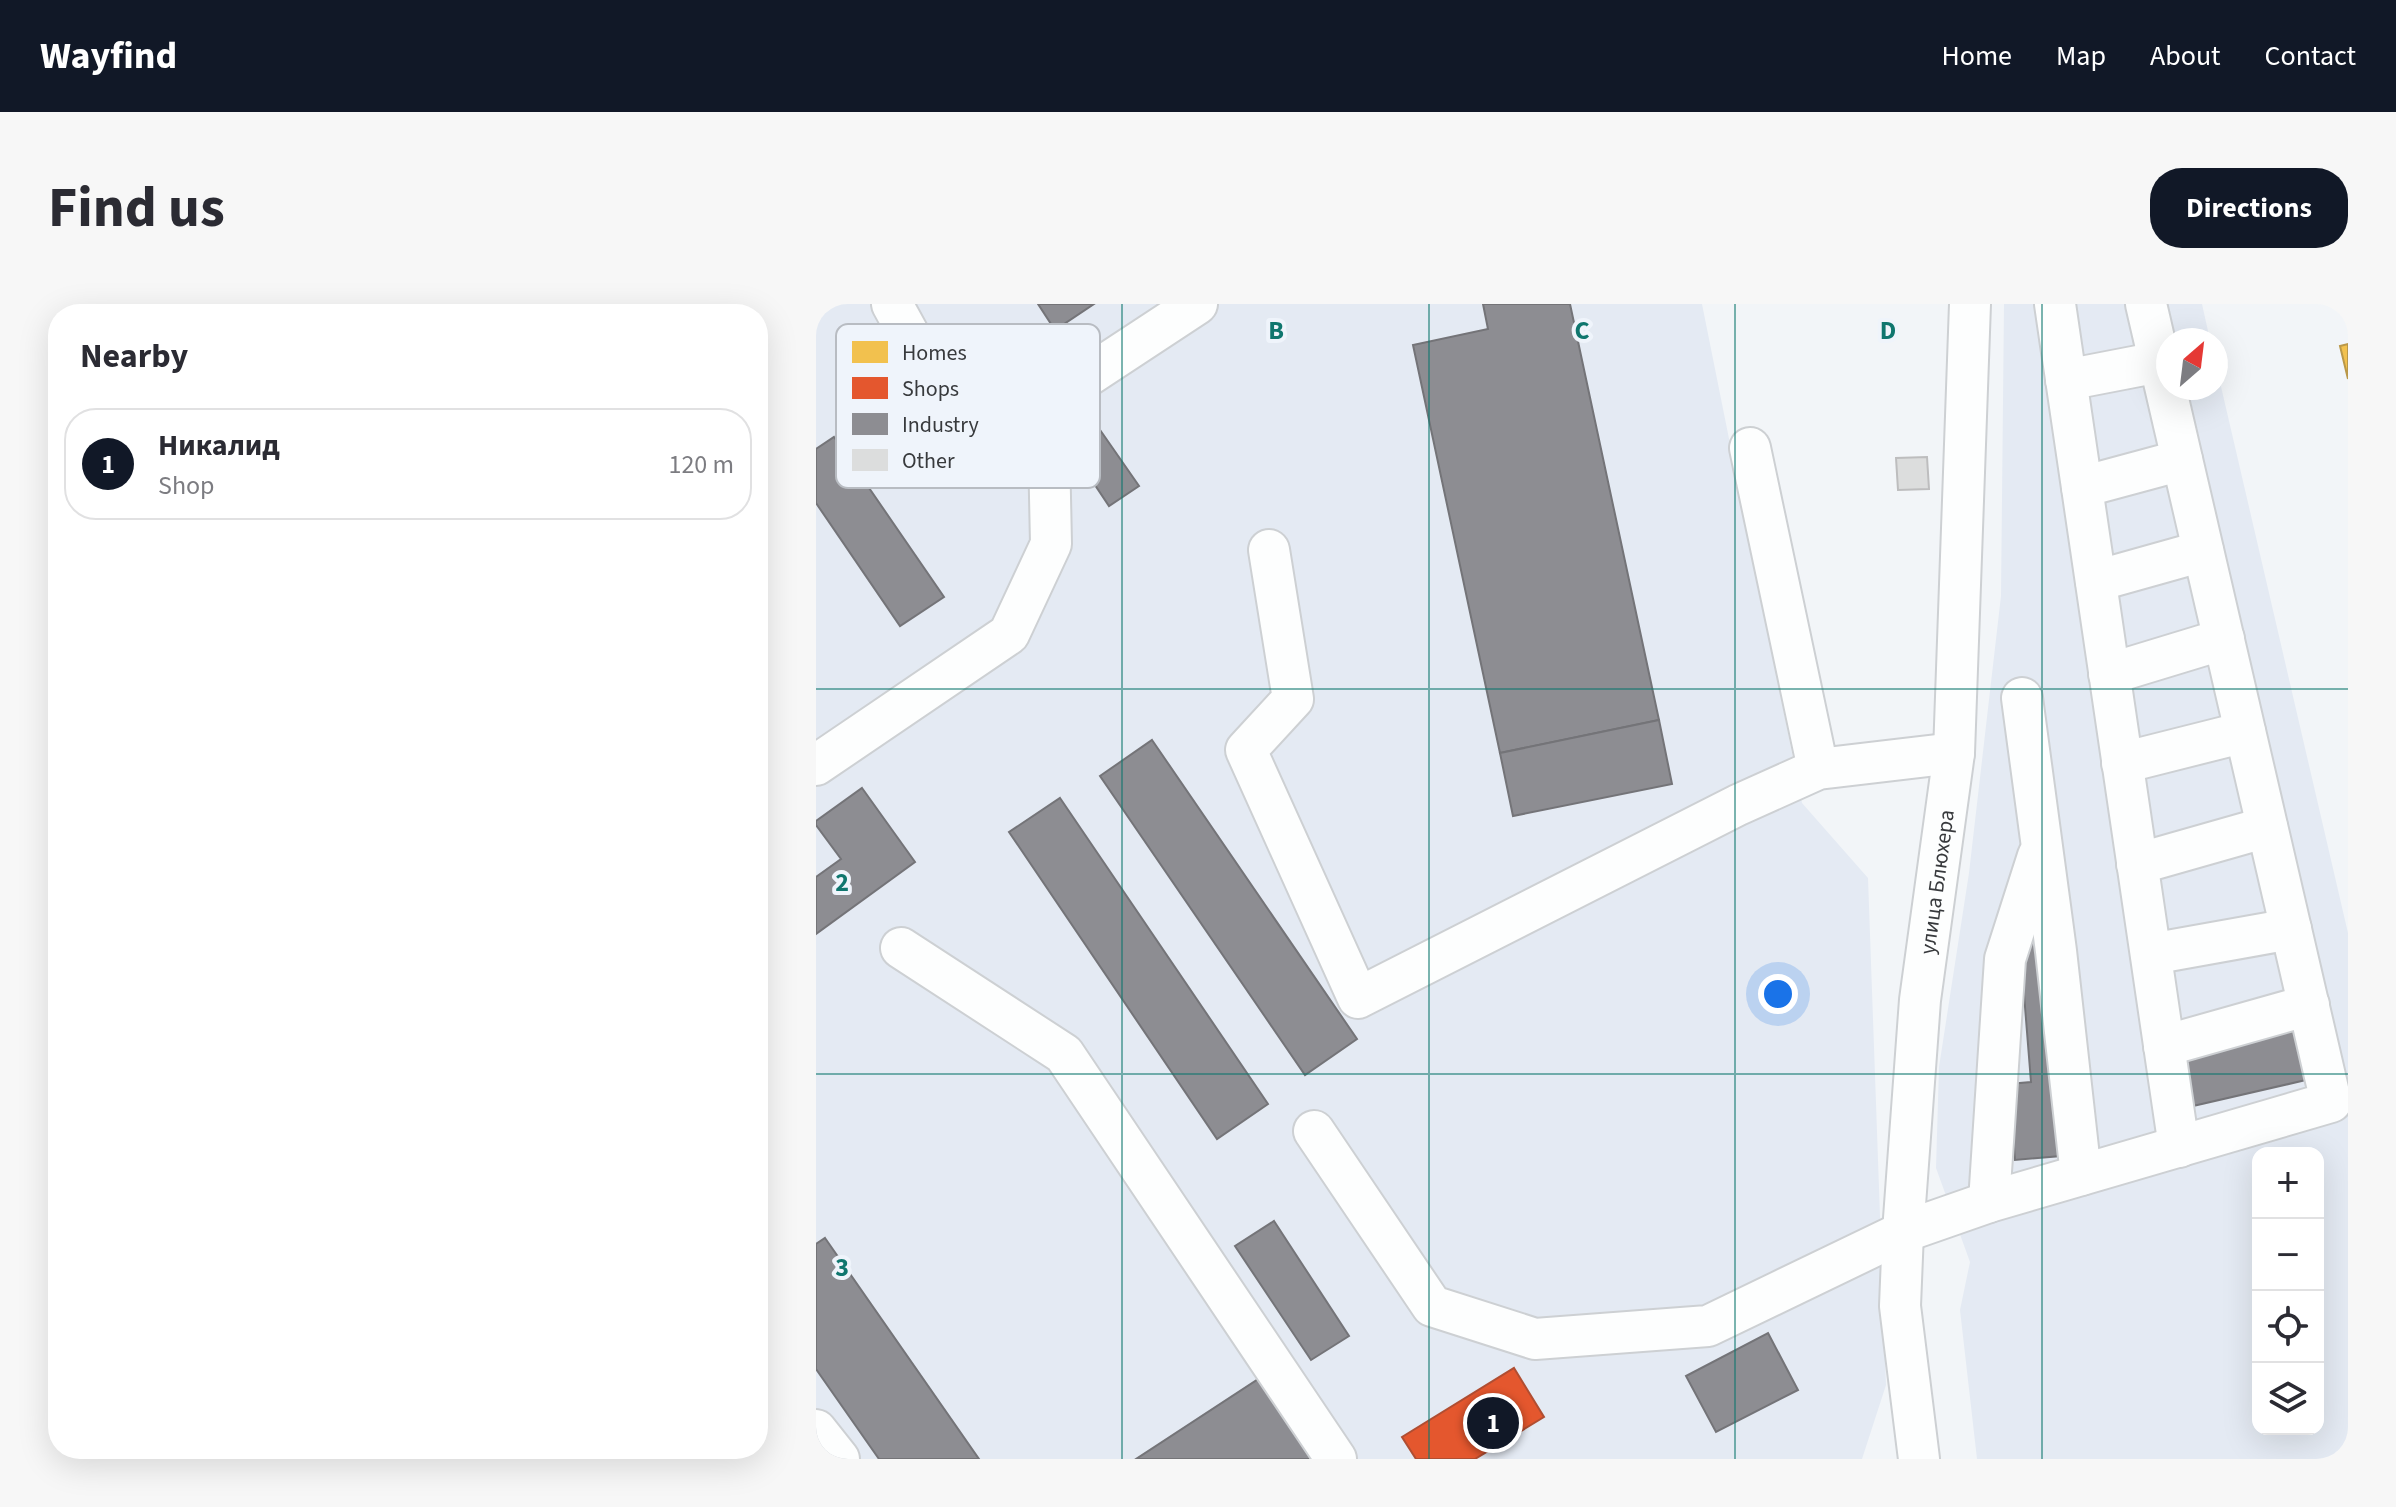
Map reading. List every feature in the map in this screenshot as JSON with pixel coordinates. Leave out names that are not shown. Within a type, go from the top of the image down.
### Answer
[{"type":"street","points":[[892,304],[903,324]]},
{"type":"street","points":[[1100,368],[1197,304]]},
{"type":"street","name":"улица Блюхера","points":[[1919,1459],[1900,1306],[1903,1232],[1920,1000],[1954,753],[1970,304]]},
{"type":"street","points":[[2055,304],[2179,1147]]},
{"type":"street","points":[[2146,304],[2156,349]]},
{"type":"street","points":[[2066,380],[2156,363]]},
{"type":"street","points":[[1314,1131],[1432,1306],[1535,1339],[1708,1326],[1903,1232],[1989,1202],[2331,1102],[2168,400]]},
{"type":"street","points":[[1750,448],[1818,769]]},
{"type":"street","points":[[2082,487],[2182,460]]},
{"type":"street","points":[[816,765],[1009,634],[1051,544],[1050,488]]},
{"type":"street","points":[[1269,550],[1293,699],[1246,750],[1358,998],[1738,805],[1818,769],[1954,753]]},
{"type":"street","points":[[2096,581],[2203,551]]},
{"type":"street","points":[[2109,674],[2224,639]]},
{"type":"street","points":[[2022,698],[2056,951],[2081,1175]]},
{"type":"street","points":[[2122,763],[2245,732]]},
{"type":"street","points":[[2137,864],[2267,827]]},
{"type":"street","points":[[1989,1202],[2005,959],[2041,848]]},
{"type":"street","points":[[2151,954],[2291,929]]},
{"type":"street","points":[[901,948],[1064,1054],[1336,1459]]},
{"type":"street","points":[[2164,1046],[2309,1005]]},
{"type":"street","points":[[816,1430],[839,1459]]},
{"type":"shaded area","points":[[816,304],[1702,304],[1802,803],[1868,878],[1886,1385],[1862,1459],[816,1459]]},
{"type":"shaded area","points":[[2004,304],[2202,304],[2207,328],[2156,328],[2156,400],[2224,400],[2348,933],[2348,1459],[1977,1459],[1960,1310],[1970,1262],[1936,1168],[1939,1067],[1969,873],[2001,596]]},
{"type":"building: Homes","points":[[2348,344],[2348,379],[2340,346]]},
{"type":"building: Shops","points":[[1514,1368],[1544,1417],[1475,1459],[1416,1459],[1402,1437]]},
{"type":"building: Industry","points":[[1038,304],[1094,304],[1064,324],[1051,324]]},
{"type":"building: Industry","points":[[1483,304],[1570,304],[1659,720],[1500,753],[1413,345],[1488,329]]},
{"type":"building: Industry","points":[[1100,430],[1139,486],[1109,506],[1097,488],[1100,488]]},
{"type":"building: Industry","points":[[834,437],[836,488],[869,488],[944,597],[900,626],[816,503],[816,449]]},
{"type":"building: Industry","points":[[1659,720],[1672,784],[1513,816],[1500,753]]},
{"type":"building: Industry","points":[[1152,740],[1357,1039],[1305,1075],[1100,776]]},
{"type":"building: Industry","points":[[862,788],[915,862],[816,934],[816,877],[841,859],[816,821]]},
{"type":"building: Industry","points":[[1060,798],[1268,1104],[1217,1139],[1009,832]]},
{"type":"building: Industry","points":[[2044,943],[2061,1156],[2015,1160],[2009,1084],[2031,1082],[2020,944]]},
{"type":"building: Industry","points":[[2293,1025],[2306,1080],[2193,1106],[2180,1052]]},
{"type":"building: Industry","points":[[1274,1221],[1349,1336],[1311,1360],[1235,1246]]},
{"type":"building: Industry","points":[[825,1238],[979,1459],[879,1459],[816,1369],[816,1244]]},
{"type":"building: Industry","points":[[1768,1333],[1798,1390],[1716,1432],[1686,1376]]},
{"type":"building: Industry","points":[[1263,1376],[1317,1459],[1136,1459]]},
{"type":"building: Other","points":[[1927,457],[1929,489],[1898,490],[1896,458]]},
{"type":"place","name":"Никалид","points":[[1493,1423]]}]
